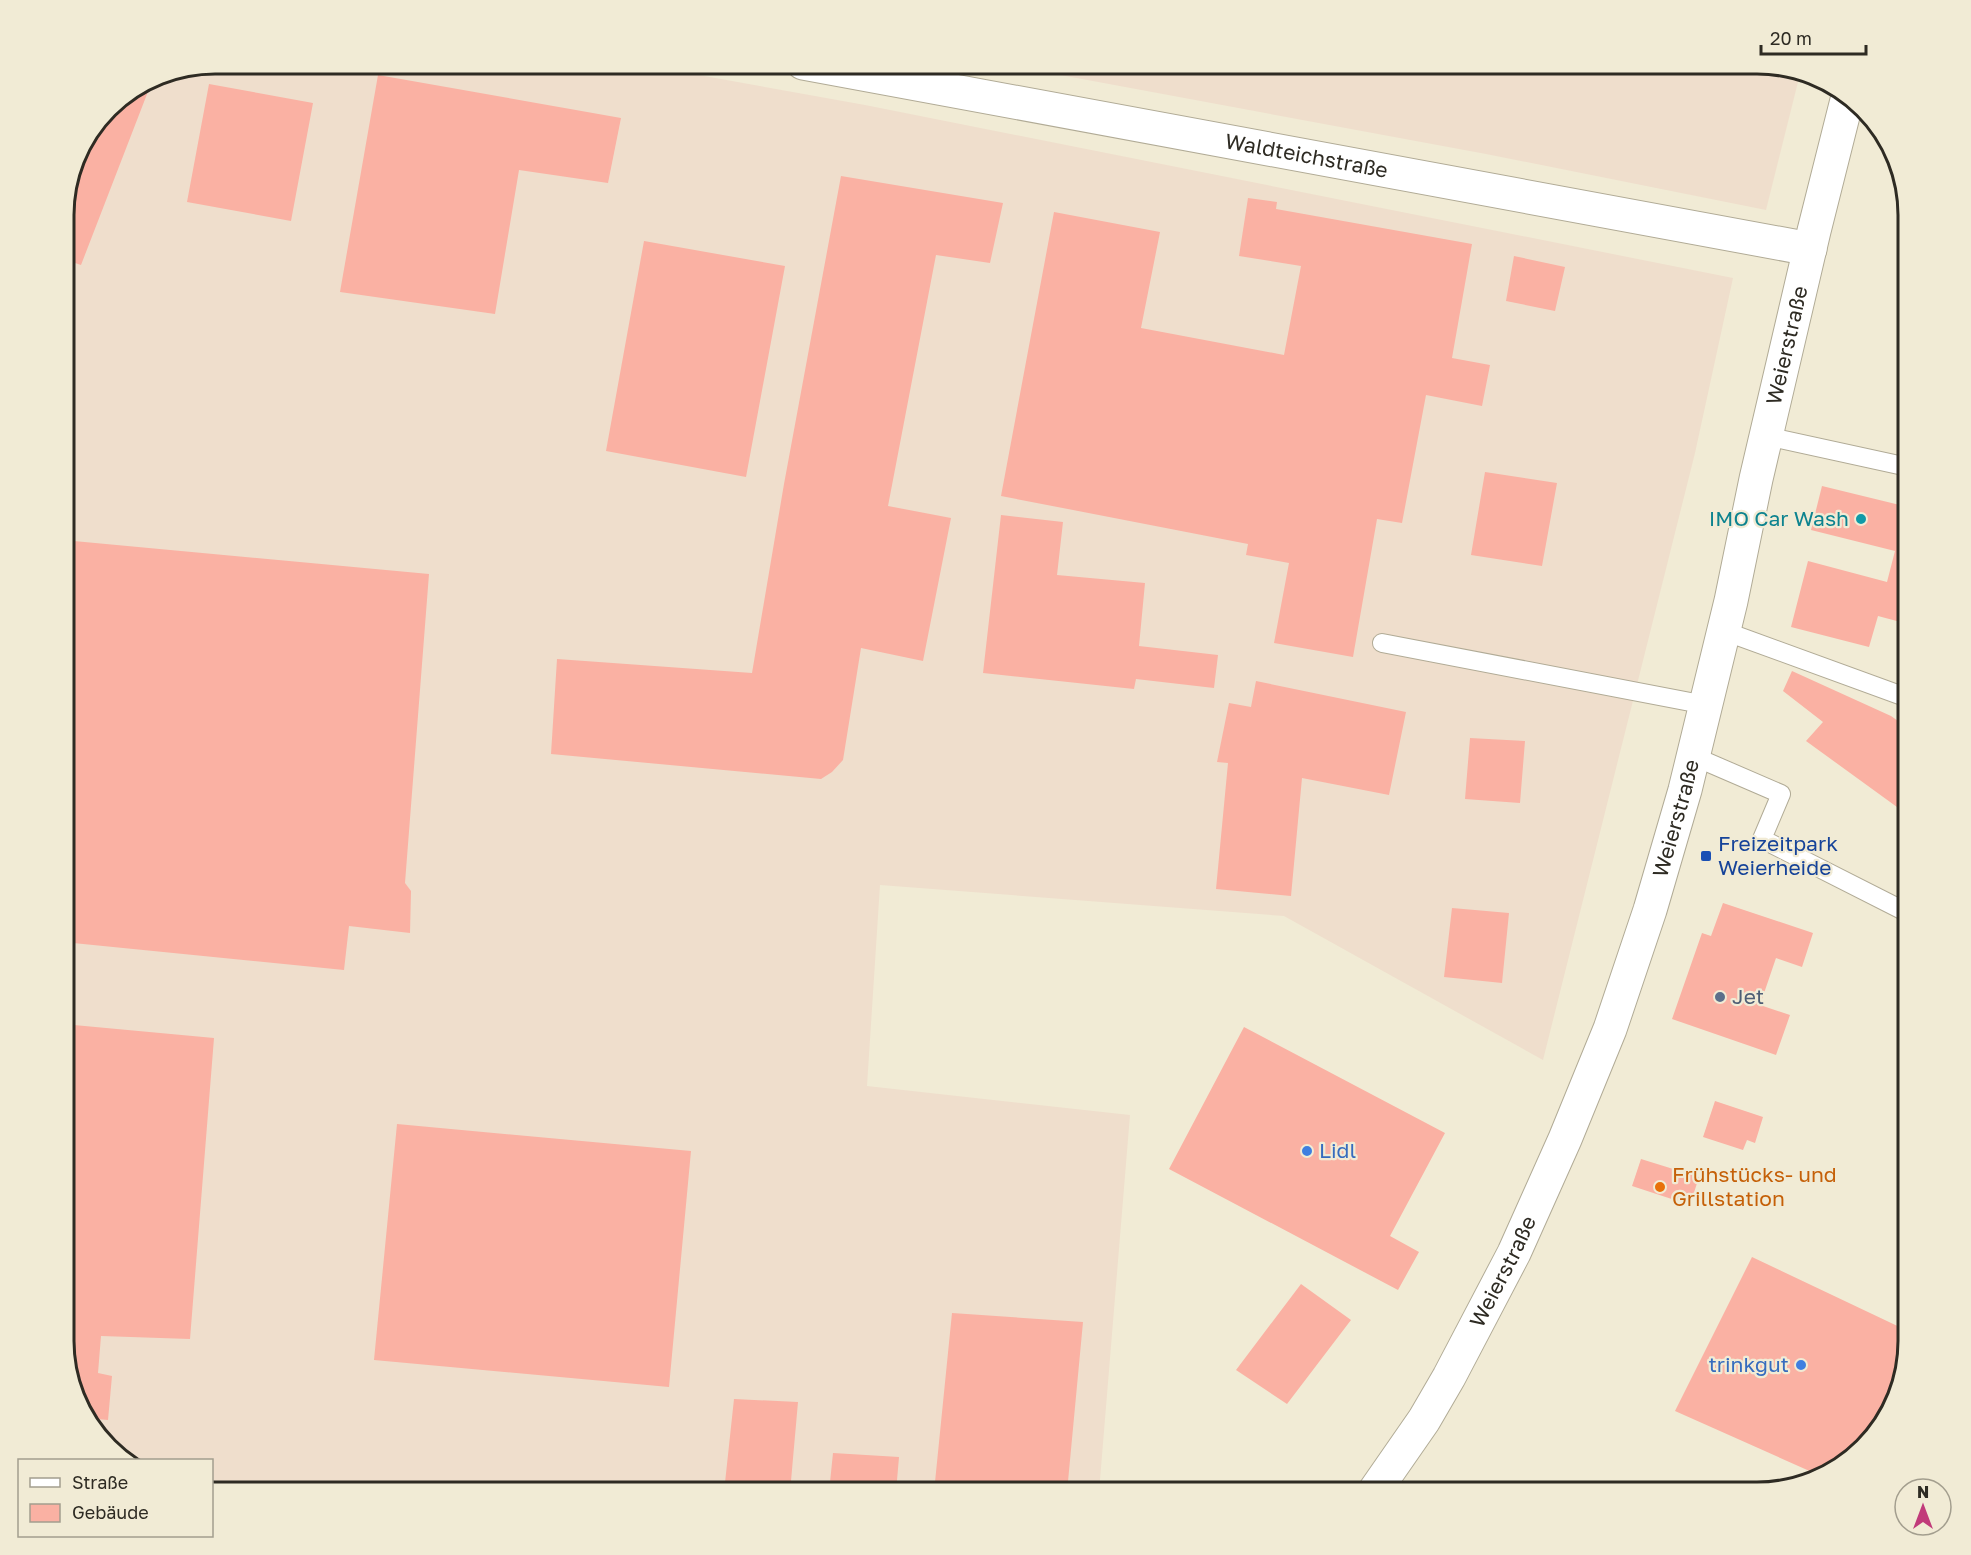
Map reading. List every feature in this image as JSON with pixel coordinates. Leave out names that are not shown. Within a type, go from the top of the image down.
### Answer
[{"type":"main road","name":"Waldteichstraße","points":[[863,74],[1810,249]]},
{"type":"main road","name":"Weierstraße","points":[[1381,1482],[1424,1420],[1449,1377],[1514,1253],[1565,1139],[1610,1029],[1645,926],[1671,843],[1706,705],[1766,436],[1846,105]]},
{"type":"lane","points":[[1766,436],[1898,464]]},
{"type":"lane","points":[[1724,631],[1898,694]]},
{"type":"lane","points":[[1382,643],[1706,705]]},
{"type":"lane","points":[[1693,756],[1781,794],[1762,839],[1898,908]]},
{"type":"shaded area","points":[[693,74],[865,105],[1733,278],[1695,453],[1543,1060],[1284,916],[880,885],[867,1086],[1130,1115],[1100,1482],[214,1482],[213,1459],[138,1459],[121,1447],[97,1419],[84,1395],[78,1377],[74,1350],[74,205],[78,178],[84,160],[108,121],[144,92],[178,78],[196,75]]},
{"type":"shaded area","points":[[1055,74],[1757,74],[1784,76],[1798,80],[1766,210],[1486,154]]},
{"type":"building","points":[[378,75],[621,118],[608,183],[519,170],[495,314],[340,292]]},
{"type":"building","points":[[209,84],[313,103],[291,221],[187,202]]},
{"type":"building","points":[[149,90],[81,265],[74,263],[74,205],[78,178],[84,160],[108,121],[136,97]]},
{"type":"building","points":[[841,176],[1003,203],[990,263],[936,255],[888,506],[951,518],[923,661],[861,648],[843,760],[832,772],[821,779],[551,754],[557,659],[752,673],[784,484]]},
{"type":"building","points":[[1248,198],[1277,202],[1276,209],[1472,244],[1452,358],[1490,365],[1482,406],[1426,395],[1402,523],[1377,519],[1353,657],[1274,643],[1289,563],[1246,555],[1248,544],[1001,496],[1054,212],[1160,232],[1141,328],[1284,355],[1301,266],[1239,256]]},
{"type":"building","points":[[644,241],[785,266],[746,477],[606,451]]},
{"type":"building","points":[[1514,256],[1565,267],[1555,311],[1506,301]]},
{"type":"building","points":[[1485,472],[1557,483],[1542,566],[1471,555]]},
{"type":"building","points":[[1822,486],[1898,505],[1898,621],[1878,616],[1869,647],[1791,627],[1808,561],[1887,582],[1895,551],[1811,530]]},
{"type":"building","points":[[1001,515],[1063,522],[1057,575],[1145,583],[1139,646],[1218,655],[1214,688],[1136,679],[1134,689],[983,673]]},
{"type":"building","points":[[74,541],[429,574],[405,883],[411,891],[410,933],[349,926],[344,970],[74,943]]},
{"type":"building","points":[[1792,671],[1898,721],[1898,808],[1806,741],[1823,722],[1783,691]]},
{"type":"building","points":[[1256,681],[1406,712],[1389,795],[1302,778],[1291,896],[1216,889],[1228,763],[1217,762],[1229,703],[1251,707]]},
{"type":"building","points":[[1470,738],[1525,741],[1520,803],[1465,799]]},
{"type":"building","points":[[1723,903],[1813,933],[1802,967],[1776,958],[1760,1005],[1790,1015],[1776,1055],[1672,1019],[1702,933],[1711,936]]},
{"type":"building","points":[[1452,908],[1509,913],[1502,983],[1444,977]]},
{"type":"building","points":[[74,1025],[214,1038],[190,1339],[101,1336],[98,1373],[112,1376],[108,1420],[97,1419],[84,1395],[78,1377],[74,1350]]},
{"type":"building","name":"Lidl","points":[[1244,1027],[1445,1133],[1390,1236],[1419,1252],[1398,1290],[1169,1169]]},
{"type":"building","points":[[1715,1101],[1763,1117],[1755,1143],[1747,1140],[1743,1150],[1703,1137]]},
{"type":"building","points":[[397,1124],[691,1151],[669,1387],[374,1360]]},
{"type":"building","points":[[1641,1159],[1699,1177],[1690,1205],[1632,1186]]},
{"type":"building","name":"trinkgut","points":[[1752,1257],[1898,1326],[1895,1368],[1879,1411],[1863,1434],[1850,1447],[1835,1458],[1809,1471],[1675,1411]]},
{"type":"building","points":[[1301,1284],[1351,1320],[1287,1404],[1236,1370]]},
{"type":"building","points":[[952,1313],[1083,1322],[1068,1482],[935,1482]]},
{"type":"building","points":[[734,1399],[798,1402],[791,1482],[725,1482]]},
{"type":"building","points":[[833,1453],[899,1457],[897,1482],[830,1482]]},
{"type":"place","name":"IMO Car Wash","points":[[1861,519]]},
{"type":"place","name":"Freizeitpark Weierheide","points":[[1706,856]]},
{"type":"place","name":"Jet","points":[[1720,997]]},
{"type":"place","name":"Lidl","points":[[1307,1151]]},
{"type":"place","name":"Frühstücks- und Grillstation","points":[[1660,1187]]},
{"type":"place","name":"trinkgut","points":[[1801,1365]]}]
